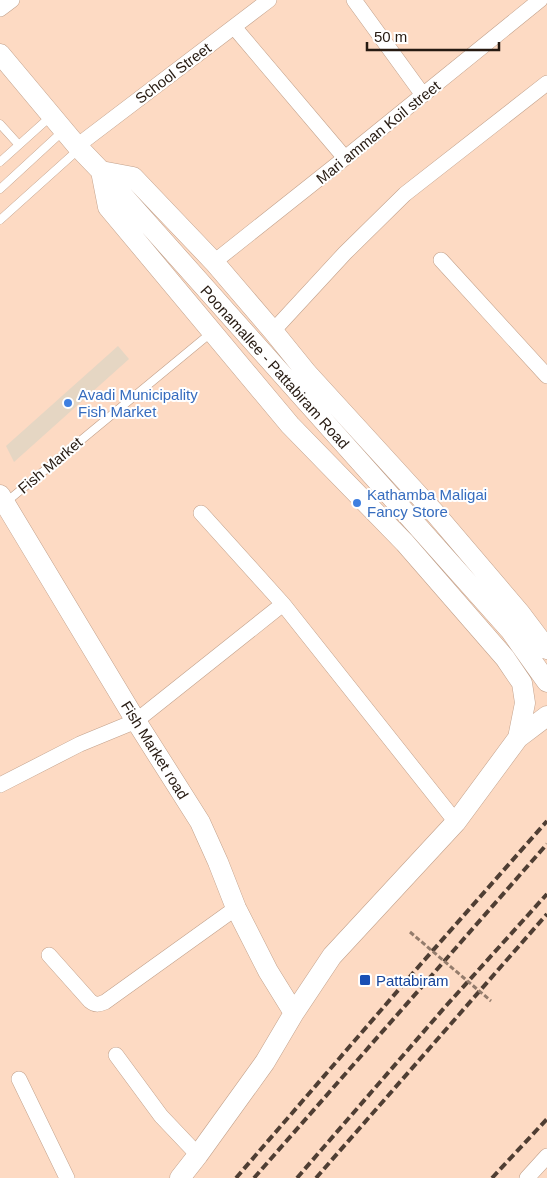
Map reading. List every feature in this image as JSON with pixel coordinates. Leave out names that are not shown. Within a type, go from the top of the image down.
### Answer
[{"type":"street","points":[[0,9],[12,0]]},
{"type":"street","name":"School Street","points":[[78,148],[269,0]]},
{"type":"street","points":[[354,0],[423,96]]},
{"type":"street","name":"Mari amman Koil street","points":[[214,262],[346,158],[540,0]]},
{"type":"street","points":[[234,27],[346,158]]},
{"type":"street","name":"Poonamallee - Pattabiram Road","points":[[0,54],[78,148],[133,207],[510,630],[547,682]]},
{"type":"street","points":[[273,331],[345,252],[405,194],[547,84]]},
{"type":"street","points":[[518,738],[525,704],[522,683],[505,658],[405,543],[290,425],[108,207],[100,171],[133,177],[214,262],[307,373],[434,512],[520,612],[547,649]]},
{"type":"street","points":[[441,260],[547,376]]},
{"type":"street","name":"Fish Market road","points":[[2,499],[136,721],[200,822],[236,908],[268,971],[294,1014]]},
{"type":"street","points":[[202,513],[283,604],[456,822]]},
{"type":"street","points":[[0,785],[80,744],[136,721],[283,604]]},
{"type":"street","points":[[180,1178],[265,1062],[332,956],[456,822],[518,738],[547,716]]},
{"type":"street","points":[[49,955],[90,1001],[95,1005],[100,1005],[236,908]]},
{"type":"street","points":[[116,1055],[160,1116],[198,1155]]},
{"type":"street","points":[[19,1079],[67,1178]]},
{"type":"street","points":[[527,1178],[547,1156]]},
{"type":"lane","points":[[0,162],[19,145],[58,123]]},
{"type":"lane","points":[[0,189],[58,123]]},
{"type":"lane","points":[[0,124],[19,145]]},
{"type":"lane","points":[[0,220],[78,148]]},
{"type":"lane","name":"Fish Market","points":[[2,499],[212,332]]},
{"type":"path","points":[[410,932],[491,1001]]},
{"type":"shaded area","name":"Avadi Municipality Fish Market","points":[[118,346],[129,359],[14,462],[6,446]]},
{"type":"railway","points":[[236,1178],[547,821]]},
{"type":"railway","points":[[254,1178],[547,844]]},
{"type":"railway","points":[[297,1178],[445,1007],[547,894]]},
{"type":"railway","points":[[316,1178],[547,914]]},
{"type":"railway","points":[[492,1178],[547,1119]]},
{"type":"place","name":"Avadi Municipality Fish Market","points":[[68,403]]},
{"type":"place","name":"Kathamba Maligai Fancy Store","points":[[357,503]]},
{"type":"place","name":"Pattabiram","points":[[365,980]]}]
